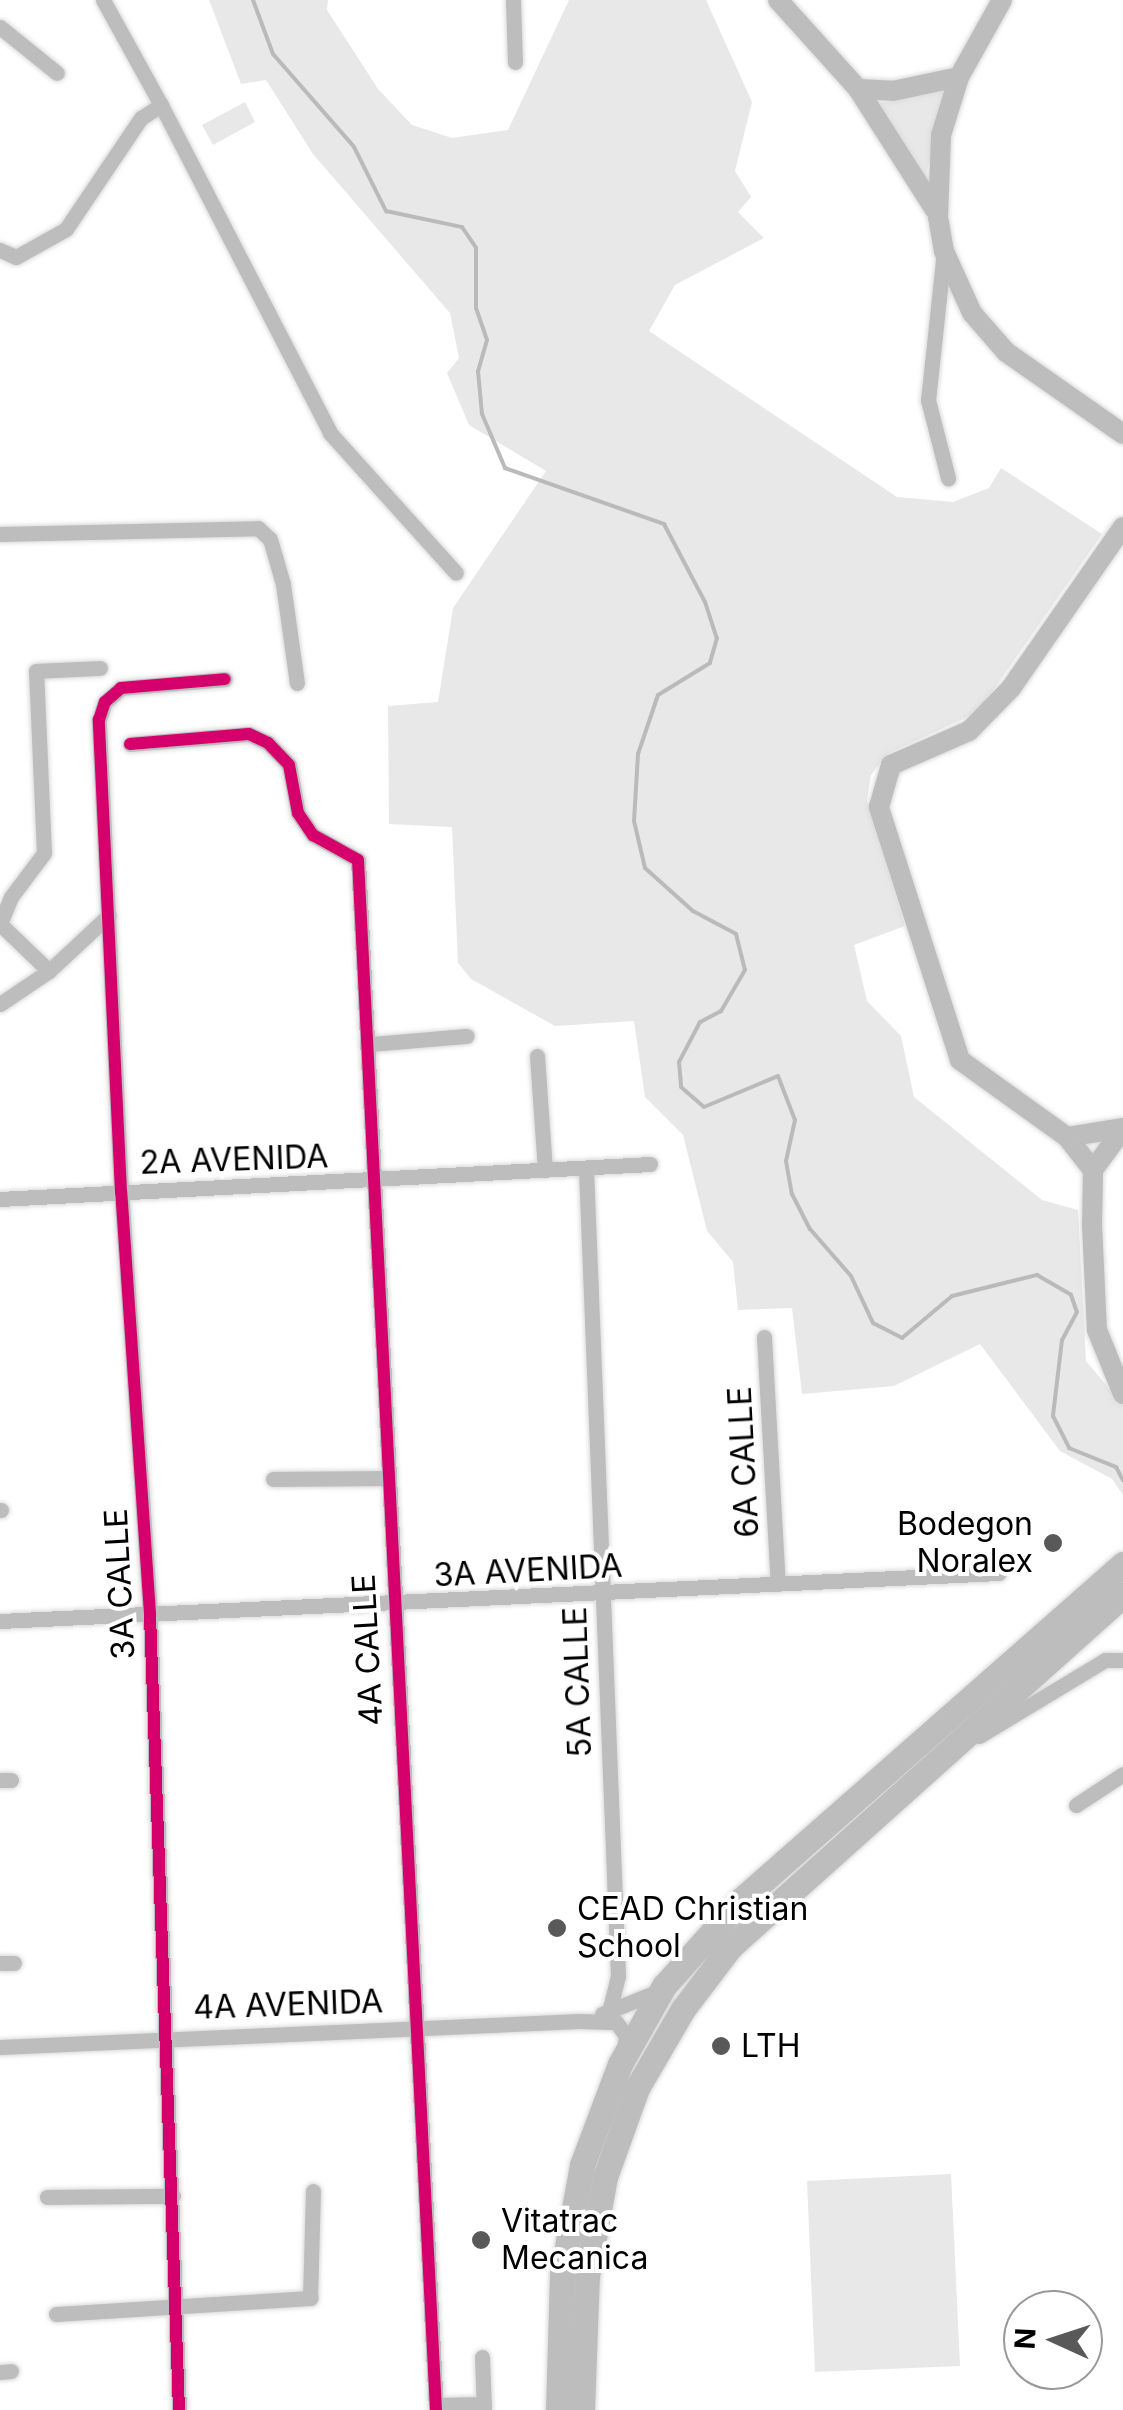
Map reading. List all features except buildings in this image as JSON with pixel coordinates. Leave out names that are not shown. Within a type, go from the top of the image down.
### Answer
[{"type":"highway","points":[[558,2410],[570,2218],[587,2148],[620,2064],[664,1986],[741,1900],[1123,1564]]},
{"type":"highway","points":[[582,2410],[587,2276],[605,2177],[659,2046],[730,1947],[1123,1596]]},
{"type":"highway","points":[[582,2354],[592,2410]]},
{"type":"street","points":[[103,0],[162,105],[330,433],[456,573]]},
{"type":"street","points":[[513,0],[515,62]]},
{"type":"street","points":[[778,0],[858,90],[938,217]]},
{"type":"street","points":[[1002,0],[959,77],[940,135],[938,217],[944,251],[972,313],[1006,352],[1123,434]]},
{"type":"street","points":[[0,28],[58,73]]},
{"type":"street","points":[[858,90],[910,90],[959,77]]},
{"type":"street","points":[[0,250],[16,256],[66,229],[142,118],[162,105]]},
{"type":"street","points":[[944,251],[928,400],[948,478]]},
{"type":"street","points":[[1094,1170],[1068,1137],[960,1060],[879,796],[891,764],[982,721],[1123,527]]},
{"type":"street","points":[[0,534],[258,528],[270,539],[283,584],[297,684]]},
{"type":"street","points":[[49,972],[0,924],[10,897],[44,854],[27,672],[100,668]]},
{"type":"street","name":"3A CALLE","points":[[180,2410],[150,1614],[121,1192],[99,720],[105,702],[122,688],[225,679]]},
{"type":"street","name":"4A CALLE","points":[[130,744],[249,734],[268,743],[289,765],[305,824],[312,835],[358,860],[378,1181],[386,1478],[436,2408]]},
{"type":"street","points":[[0,1004],[49,972],[109,916]]},
{"type":"street","points":[[371,1044],[467,1036]]},
{"type":"street","points":[[538,1056],[545,1170]]},
{"type":"street","points":[[1068,1137],[1123,1129]]},
{"type":"street","points":[[1123,1129],[1094,1170],[1097,1330],[1123,1394]]},
{"type":"street","name":"2A AVENIDA","points":[[0,1199],[650,1164]]},
{"type":"street","name":"5A CALLE","points":[[586,1169],[618,1976],[609,2013]]},
{"type":"street","name":"6A CALLE","points":[[764,1337],[778,1584]]},
{"type":"street","points":[[273,1479],[386,1478]]},
{"type":"street","name":"3A AVENIDA","points":[[0,1620],[394,1606],[999,1573]]},
{"type":"street","points":[[1085,1628],[1104,1660]]},
{"type":"street","points":[[935,1762],[1104,1660],[1123,1660]]},
{"type":"street","points":[[1076,1806],[1123,1774]]},
{"type":"street","name":"4A AVENIDA","points":[[0,2047],[579,2020],[634,2006],[664,1986]]},
{"type":"street","name":"4A AVENIDA","points":[[579,2020],[623,2028],[620,2064]]},
{"type":"street","points":[[56,2314],[313,2296],[313,2191]]},
{"type":"street","points":[[47,2197],[173,2196]]},
{"type":"street","points":[[436,2408],[484,2407],[482,2356]]},
{"type":"shaded area","points":[[209,0],[328,0],[327,10],[378,89],[412,125],[452,138],[508,130],[569,0],[706,0],[752,102],[735,171],[751,197],[738,212],[764,238],[675,285],[649,331],[897,497],[953,502],[989,488],[1001,468],[1102,534],[978,712],[887,754],[871,775],[867,801],[905,926],[854,945],[867,1001],[901,1036],[914,1097],[1042,1200],[1078,1210],[1086,1361],[1123,1405],[1123,1495],[1112,1479],[1060,1451],[980,1344],[894,1386],[802,1394],[792,1308],[738,1310],[733,1262],[707,1231],[683,1135],[645,1097],[634,1021],[555,1026],[471,979],[458,963],[452,827],[389,824],[388,706],[438,702],[453,608],[546,471],[469,425],[447,373],[459,358],[450,313],[313,154],[266,80],[241,84]]},
{"type":"shaded area","points":[[949,88],[924,182],[876,104]]},
{"type":"shaded area","points":[[245,102],[255,122],[213,145],[202,125]]},
{"type":"shaded area","points":[[951,2174],[960,2366],[815,2372],[807,2181]]},
{"type":"waterway","points":[[253,0],[273,54],[354,147],[386,211],[462,227],[476,248],[476,308],[487,340],[478,371],[482,414],[505,468],[664,524],[705,602],[717,638],[710,663],[658,695],[638,754],[634,821],[645,868],[693,911],[736,934],[745,970],[721,1011],[700,1022],[679,1062],[681,1087],[704,1107],[778,1076],[795,1120],[786,1161],[792,1194],[810,1229],[851,1276],[873,1323],[902,1338],[952,1296],[1037,1275],[1071,1295],[1077,1312],[1062,1340],[1053,1416],[1069,1448],[1116,1467],[1123,1480]]},
{"type":"cycle path","points":[[179,2410],[150,1614],[121,1192],[99,720],[105,702],[121,688],[225,679]]},
{"type":"cycle path","points":[[130,744],[249,734],[268,743],[289,765],[298,813],[313,835],[358,860],[436,2410]]},
{"type":"place","name":"Bodegon Noralex","points":[[1053,1543]]},
{"type":"place","name":"CEAD Christian School","points":[[557,1928]]},
{"type":"place","name":"LTH","points":[[721,2046]]},
{"type":"place","name":"Vitatrac Mecanica","points":[[481,2240]]}]
